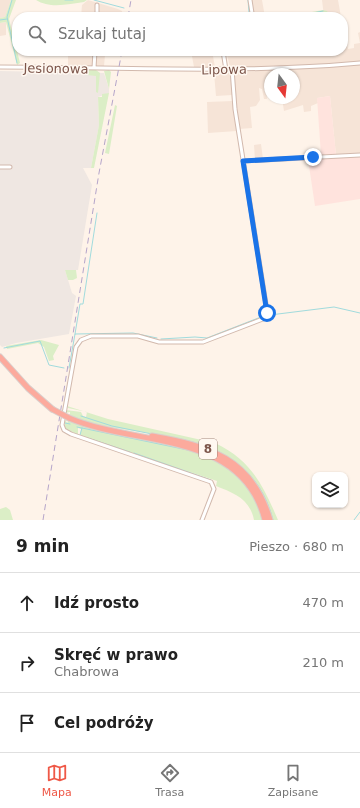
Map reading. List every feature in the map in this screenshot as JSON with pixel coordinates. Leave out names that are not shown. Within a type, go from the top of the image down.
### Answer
[{"type":"highway","name":"8","points":[[0,357],[32,392],[52,409],[69,418],[85,424],[192,448],[221,460],[237,472],[248,484],[259,503],[265,520]]},
{"type":"highway","name":"8","points":[[112,430],[182,442],[203,447],[220,454],[236,465],[252,483],[263,502],[270,520]]},
{"type":"street","points":[[250,0],[252,12]]},
{"type":"street","points":[[97,12],[98,5]]},
{"type":"street","points":[[94,68],[95,56]]},
{"type":"street","points":[[224,56],[226,70]]},
{"type":"street","name":"Lipowa","points":[[112,68],[232,70],[315,67],[360,63]]},
{"type":"street","name":"Jesionowa","points":[[0,67],[112,68]]},
{"type":"street","points":[[202,520],[214,489],[211,482],[71,434],[64,430],[63,421],[76,347],[84,338],[92,336],[138,336],[159,342],[203,342],[268,318],[243,161],[232,70]]},
{"type":"street","points":[[243,161],[360,155]]},
{"type":"street","points":[[0,167],[10,167]]},
{"type":"shaded area","points":[[0,0],[11,0],[5,17],[0,18]]},
{"type":"shaded area","points":[[88,0],[118,9],[122,12],[81,12],[82,5]]},
{"type":"shaded area","points":[[252,0],[262,0],[264,12],[253,12]]},
{"type":"shaded area","points":[[322,0],[338,0],[340,12],[323,12]]},
{"type":"shaded area","points":[[6,22],[6,35],[0,36],[0,23]]},
{"type":"shaded area","points":[[360,32],[360,43],[358,33]]},
{"type":"shaded area","points":[[360,43],[360,153],[336,155],[330,96],[317,98],[318,103],[311,106],[311,111],[304,112],[303,105],[284,111],[283,104],[300,104],[300,68],[264,68],[264,99],[262,89],[259,88],[260,100],[256,106],[250,107],[252,128],[239,129],[236,102],[233,102],[237,131],[208,133],[207,102],[233,101],[232,95],[216,96],[214,73],[254,71],[252,67],[230,67],[227,56],[348,56],[348,49],[354,48],[354,44]]},
{"type":"shaded area","points":[[68,56],[105,56],[104,66],[68,65]]},
{"type":"shaded area","points":[[192,56],[213,56],[215,67],[194,67]]},
{"type":"shaded area","points":[[0,71],[104,73],[109,89],[109,93],[98,97],[99,125],[91,168],[83,168],[92,185],[78,270],[65,270],[72,293],[76,296],[69,334],[16,343],[2,347],[0,345],[0,168],[10,168],[0,166]]},
{"type":"shaded area","points":[[330,96],[336,155],[321,155],[317,98]]},
{"type":"shaded area","points":[[261,144],[263,159],[255,160],[254,145]]},
{"type":"shaded area","points":[[360,157],[360,199],[315,206],[308,159]]},
{"type":"green space","points":[[11,0],[16,0],[9,19],[12,31],[12,45],[6,22],[0,23],[0,18],[5,17]]},
{"type":"green space","points":[[36,0],[87,0],[84,2],[53,5],[41,3]]},
{"type":"green space","points":[[323,10],[328,12],[312,12]]},
{"type":"green space","points":[[15,56],[18,56],[20,63],[17,65]]},
{"type":"green space","points":[[87,69],[96,70],[100,73],[98,93],[96,92],[96,76],[87,75]]},
{"type":"green space","points":[[109,70],[111,72],[109,89],[104,71]]},
{"type":"green space","points":[[109,93],[94,168],[91,168],[99,125],[98,97],[102,97],[102,94]]},
{"type":"green space","points":[[115,105],[117,106],[109,154],[105,153]]},
{"type":"green space","points":[[65,270],[76,270],[77,278],[68,280]]},
{"type":"green space","points":[[41,340],[59,345],[53,356],[54,360],[49,361],[44,347],[38,343],[7,349],[6,346]]},
{"type":"green space","points":[[67,406],[84,411],[68,408]]},
{"type":"green space","points":[[66,410],[81,412],[83,416],[86,417],[87,412],[108,419],[215,443],[238,457],[247,466],[261,485],[278,520],[271,520],[263,497],[227,457],[211,449],[175,438],[83,421],[70,415],[70,412],[65,413]]},
{"type":"green space","points":[[64,418],[67,423],[69,420],[203,454],[234,472],[252,493],[263,520],[254,520],[249,507],[245,502],[235,494],[216,486],[217,481],[80,436],[81,429],[78,428],[78,435],[65,428]]},
{"type":"green space","points":[[6,507],[10,510],[13,520],[0,520],[0,509]]},
{"type":"waterway","points":[[12,0],[7,17],[12,40]]},
{"type":"waterway","points":[[65,0],[73,0]]},
{"type":"waterway","points":[[94,0],[124,8]]},
{"type":"waterway","points":[[248,0],[249,12]]},
{"type":"waterway","points":[[318,12],[323,11]]},
{"type":"waterway","points":[[0,20],[7,19]]},
{"type":"waterway","points":[[15,56],[17,63]]},
{"type":"waterway","points":[[75,334],[80,304],[83,304],[97,213]]},
{"type":"waterway","points":[[270,315],[334,307],[360,313]]},
{"type":"waterway","points":[[161,339],[195,337],[207,338],[266,315]]},
{"type":"waterway","points":[[69,368],[75,334],[133,333],[157,338]]},
{"type":"waterway","points":[[4,348],[40,341],[49,365],[64,368]]},
{"type":"waterway","points":[[81,416],[112,426],[152,434]]},
{"type":"waterway","points":[[65,423],[70,424]]},
{"type":"waterway","points":[[77,427],[188,450]]},
{"type":"waterway","points":[[82,428],[80,435],[84,437]]},
{"type":"waterway","points":[[88,438],[130,452]]},
{"type":"waterway","points":[[175,438],[209,447],[224,454],[237,463],[249,474],[259,487],[267,502],[273,520]]},
{"type":"waterway","points":[[134,453],[211,480]]},
{"type":"waterway","points":[[354,520],[360,512]]},
{"type":"railway","points":[[129,12],[131,0]]},
{"type":"railway","points":[[43,520],[99,173],[121,56]]},
{"type":"route","points":[[267,313],[243,161],[313,157]]}]
